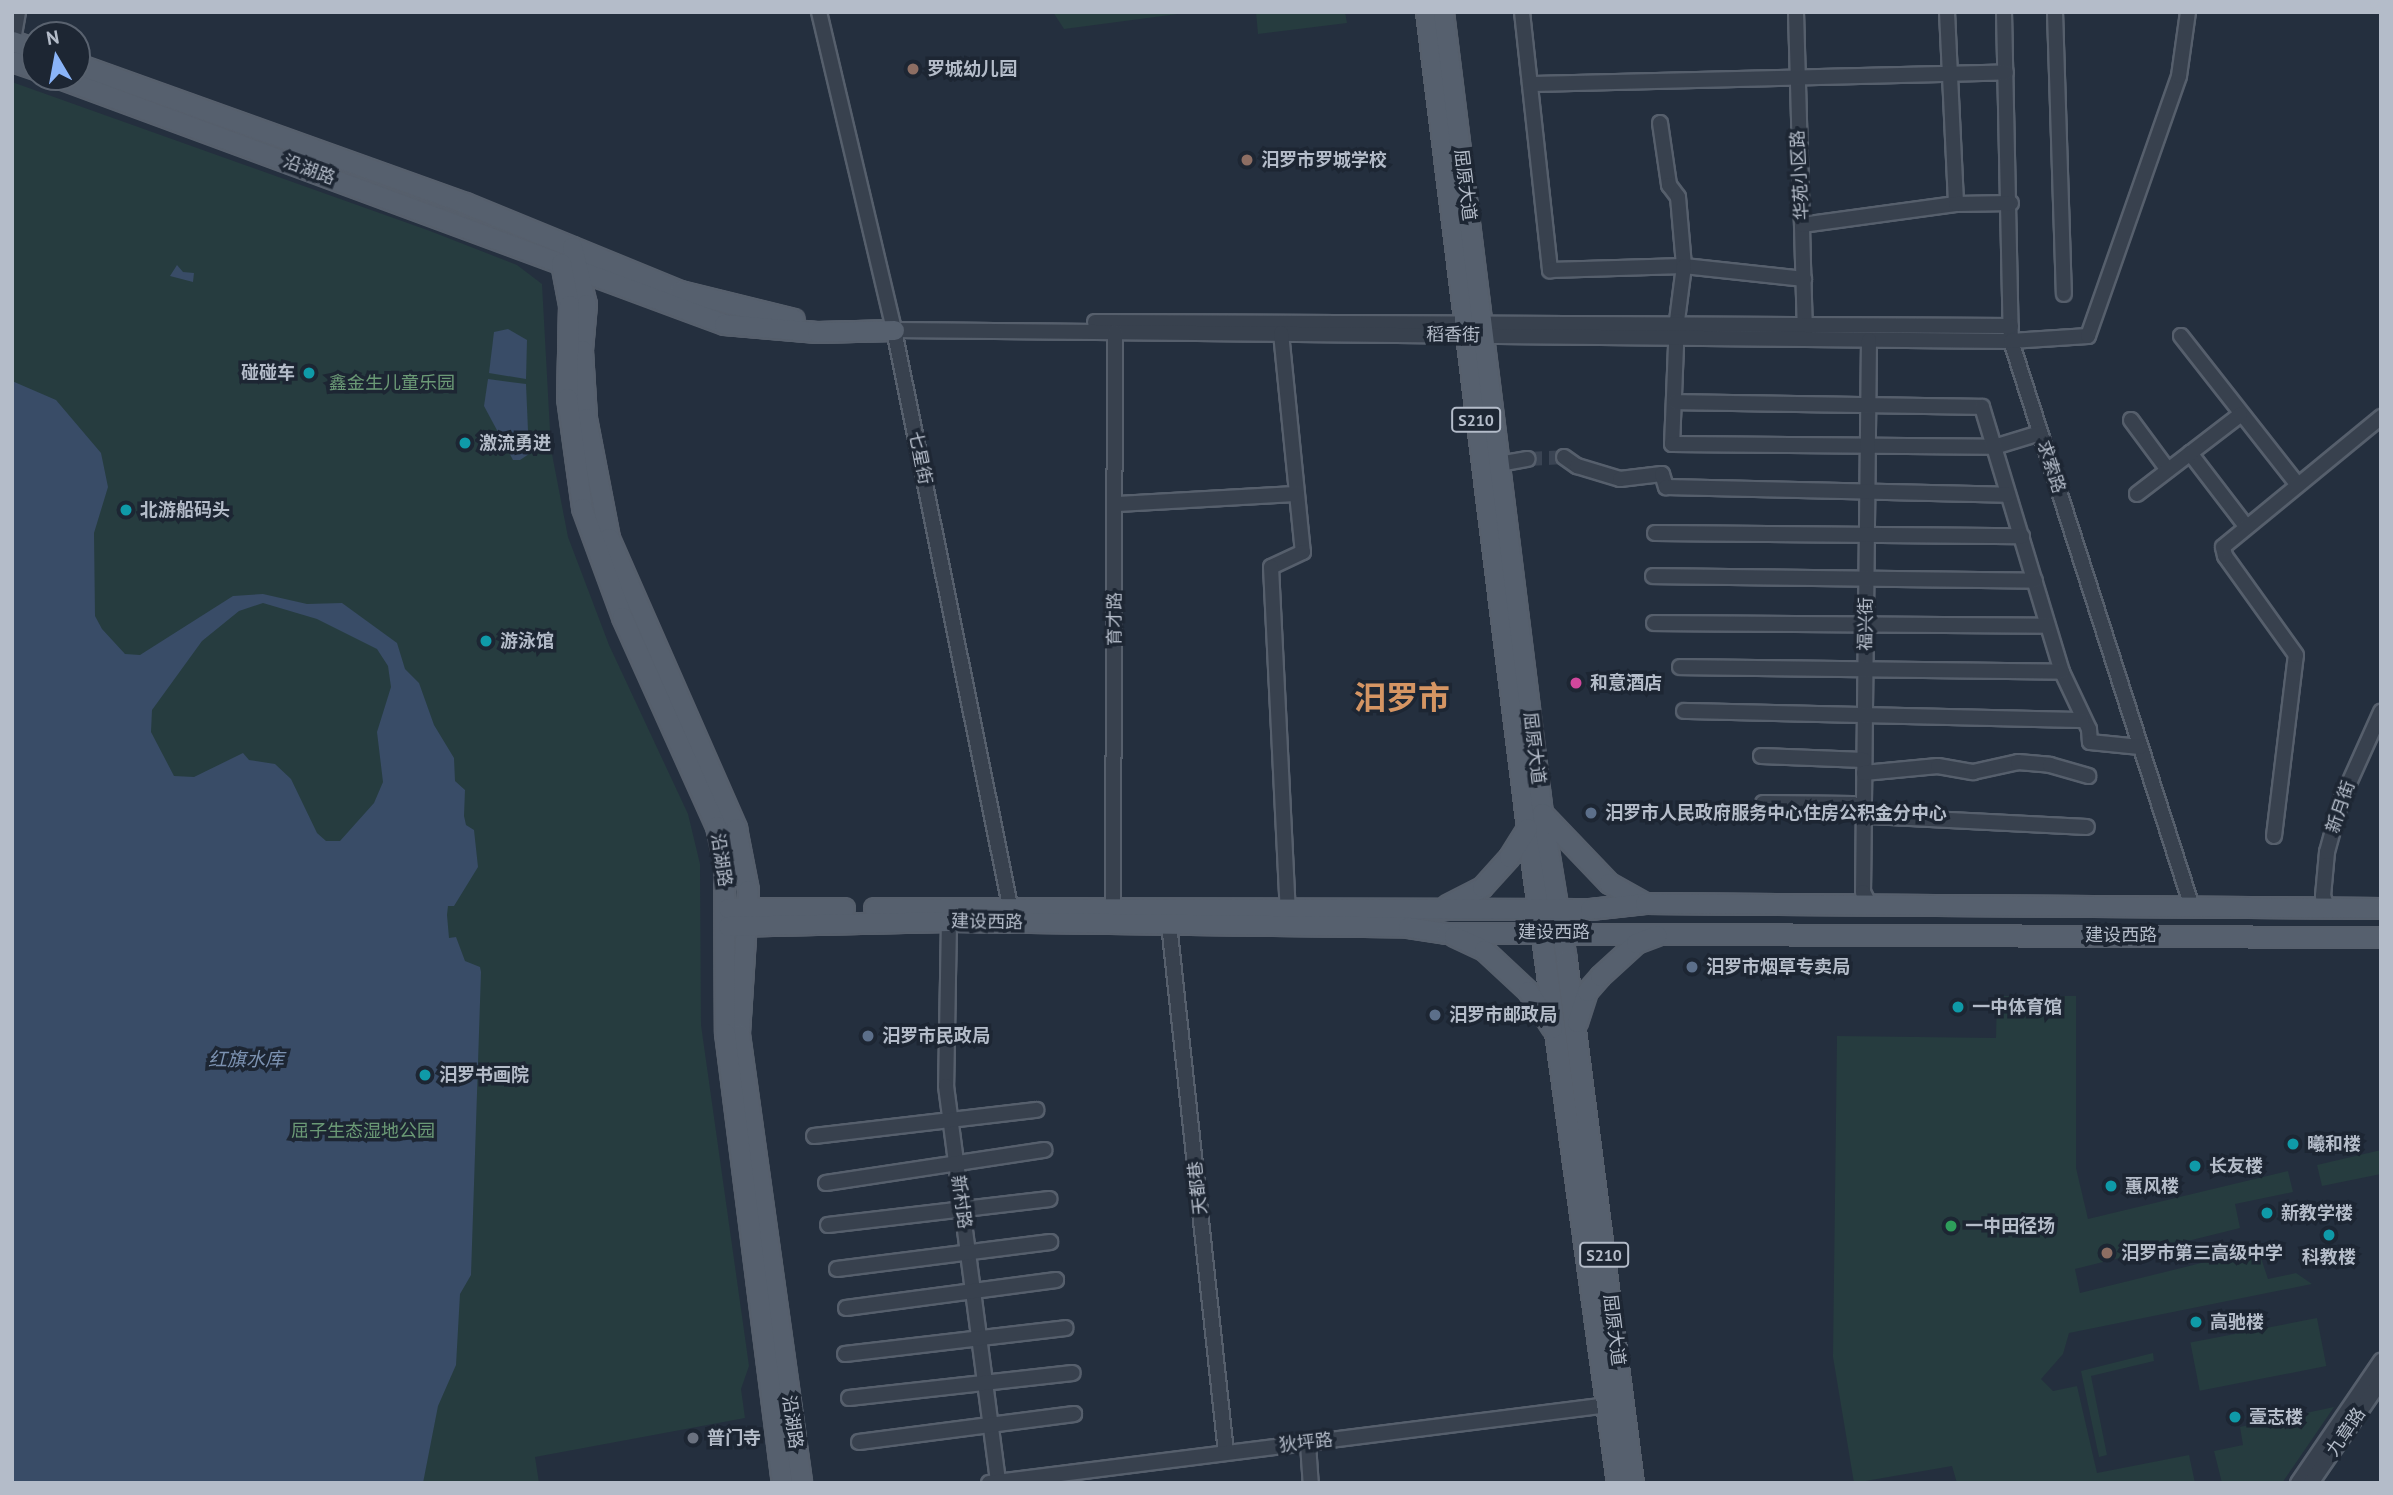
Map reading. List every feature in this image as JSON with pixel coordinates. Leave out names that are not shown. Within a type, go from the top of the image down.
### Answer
[{"type":"main road","name":"屈原大道","points":[[1426,12],[1473,329],[1499,464],[1542,813],[1548,908]]},
{"type":"main road","name":"屈原大道","points":[[1443,12],[1473,329],[1527,828],[1575,1027],[1615,1404],[1617,1483]]},
{"type":"main road","name":"沿湖路","points":[[91,69],[465,203],[567,255],[581,271],[586,304],[582,350],[586,418],[608,538],[726,827],[749,918],[739,1034],[801,1483]]},
{"type":"main road","name":"沿湖路","points":[[91,89],[567,255],[680,291],[791,319],[893,325]]},
{"type":"main road","name":"沿湖路","points":[[567,255],[569,305],[565,346],[568,411],[582,508],[622,617],[726,827],[728,917],[725,1033],[782,1483]]},
{"type":"main road","points":[[581,271],[724,324],[817,332],[893,325]]},
{"type":"main road","points":[[586,304],[603,293],[628,290]]},
{"type":"main road","points":[[1542,813],[1609,883],[1645,903]]},
{"type":"main road","points":[[1445,906],[1482,887],[1509,857],[1527,828]]},
{"type":"main road","name":"建设西路","points":[[749,918],[1010,906],[1113,905],[1289,909],[1445,906],[1548,908],[1645,903],[2381,908]]},
{"type":"main road","name":"建设西路","points":[[728,917],[1408,927],[1446,933],[2381,937]]},
{"type":"main road","name":"屈原大道","points":[[1553,932],[1560,1045],[1615,1404],[1633,1483]]},
{"type":"main road","points":[[1575,1027],[1587,991],[1607,968],[1636,943],[1665,932]]},
{"type":"main road","points":[[1446,933],[1484,950],[1528,991],[1560,1045]]},
{"type":"street","points":[[13,47],[18,12]]},
{"type":"street","name":"七星街","points":[[819,12],[893,325],[1010,906]]},
{"type":"street","points":[[1522,12],[1550,270],[1684,266],[1804,279]]},
{"type":"street","name":"华苑小区路","points":[[1796,12],[1805,331]]},
{"type":"street","points":[[1947,12],[1956,204]]},
{"type":"street","name":"求索路","points":[[2004,12],[2011,203],[2011,333],[2040,433],[2192,907]]},
{"type":"street","points":[[2056,12],[2064,294]]},
{"type":"street","points":[[1805,331],[2011,333],[2088,337],[2179,76],[2189,12]]},
{"type":"street","points":[[1530,84],[2006,72]]},
{"type":"street","points":[[1660,123],[1669,185],[1678,197],[1684,266],[1676,329],[1672,444],[1994,447],[2040,433]]},
{"type":"street","points":[[1802,225],[1956,204],[2011,203]]},
{"type":"street","points":[[893,325],[1473,329]]},
{"type":"street","name":"稻香街","points":[[893,325],[1115,332],[1281,333],[1676,329],[1805,331],[1869,340],[2011,333]]},
{"type":"street","name":"育才路","points":[[1113,905],[1115,332]]},
{"type":"street","points":[[1281,333],[1303,552],[1271,566],[1289,909]]},
{"type":"street","points":[[2181,337],[2297,484]]},
{"type":"street","name":"福兴街","points":[[1869,340],[1863,892],[1871,906]]},
{"type":"street","points":[[1675,402],[1982,407],[2062,673],[2090,743],[2140,747]]},
{"type":"street","points":[[2137,494],[2241,415]]},
{"type":"street","points":[[2274,836],[2296,655],[2225,556],[2227,540],[2381,417]]},
{"type":"street","points":[[2132,420],[2168,470]]},
{"type":"street","points":[[2190,453],[2245,524]]},
{"type":"street","points":[[1564,457],[1577,466],[1620,479],[1662,474],[1666,487],[2008,495]]},
{"type":"street","points":[[1499,464],[1528,459]]},
{"type":"street","points":[[1116,504],[1297,494]]},
{"type":"street","points":[[1655,533],[2022,536]]},
{"type":"street","points":[[1653,576],[2035,581]]},
{"type":"street","points":[[1654,623],[2048,626]]},
{"type":"street","points":[[1681,667],[2062,673]]},
{"type":"street","points":[[1684,711],[2082,720]]},
{"type":"street","name":"新月街","points":[[2327,907],[2323,896],[2327,852],[2340,800],[2381,712]]},
{"type":"street","points":[[1761,756],[1864,766],[1938,766],[1973,772],[2018,762],[2050,765],[2088,776]]},
{"type":"street","points":[[1763,803],[1853,804],[1864,812],[2087,827]]},
{"type":"street","name":"新村路","points":[[949,921],[946,1086],[990,1424],[993,1482]]},
{"type":"street","name":"天都巷","points":[[1169,924],[1226,1452]]},
{"type":"street","points":[[814,1136],[1036,1110]]},
{"type":"street","points":[[826,1183],[1045,1150]]},
{"type":"street","points":[[828,1225],[1049,1199]]},
{"type":"street","points":[[837,1269],[1050,1242]]},
{"type":"street","points":[[846,1308],[1056,1280]]},
{"type":"street","points":[[845,1354],[1065,1328]]},
{"type":"street","points":[[2298,1483],[2381,1361]]},
{"type":"street","points":[[849,1398],[1073,1373]]},
{"type":"street","name":"九章路","points":[[2311,1483],[2381,1381]]},
{"type":"street","name":"狄坪路","points":[[993,1482],[1615,1404]]},
{"type":"street","points":[[859,1442],[1074,1414]]},
{"type":"street","points":[[1307,1444],[1311,1483]]},
{"type":"green space","points":[[1053,12],[1193,12],[1064,29]]},
{"type":"green space","points":[[1256,12],[1345,12],[1347,23],[1258,34]]},
{"type":"green space","name":"屈子生态湿地公园","points":[[12,82],[21,85],[21,91],[37,91],[430,231],[517,265],[542,284],[551,449],[568,537],[609,645],[688,814],[700,864],[701,1025],[749,1366],[741,1389],[745,1418],[535,1457],[539,1483],[12,1483]]},
{"type":"green space","name":"一中田径场","points":[[1997,996],[2076,996],[2076,1168],[2088,1219],[2288,1171],[2293,1192],[2235,1204],[2240,1228],[2075,1269],[2080,1293],[2258,1249],[2268,1279],[2296,1273],[2312,1284],[2069,1333],[2063,1354],[2041,1379],[2053,1391],[2077,1386],[2097,1473],[2189,1455],[2195,1483],[1957,1483],[1952,1466],[1854,1483],[1833,1357],[1837,1036],[1996,1038]]},
{"type":"green space","points":[[2381,1150],[2381,1174],[2322,1186],[2317,1165]]},
{"type":"green space","points":[[2317,1318],[2326,1366],[2200,1391],[2190,1343]]},
{"type":"green space","points":[[2153,1353],[2154,1361],[2091,1376],[2107,1455],[2099,1457],[2081,1371]]},
{"type":"green space","points":[[2334,1407],[2282,1483],[2222,1483],[2214,1451],[2243,1445],[2240,1427]]},
{"type":"water","points":[[177,265],[183,272],[194,273],[193,282],[170,276]]},
{"type":"water","points":[[508,329],[527,340],[526,379],[489,373],[494,332]]},
{"type":"water","points":[[488,379],[526,384],[529,454],[520,460],[513,460],[484,406]]},
{"type":"water","name":"红旗水库","points":[[12,381],[56,400],[101,453],[108,487],[94,533],[95,616],[102,629],[125,654],[140,655],[233,596],[263,594],[307,604],[342,603],[397,643],[405,669],[419,683],[434,725],[454,758],[455,781],[465,790],[464,816],[466,825],[474,830],[478,867],[454,906],[448,906],[449,938],[456,937],[465,961],[480,967],[481,972],[471,1275],[460,1294],[456,1365],[438,1406],[423,1483],[12,1483]],"holes":[[[263,603],[317,619],[377,649],[388,666],[391,687],[377,732],[383,782],[374,803],[340,841],[326,841],[317,833],[291,779],[275,764],[249,760],[243,753],[194,777],[174,776],[151,732],[152,710],[202,641],[239,611]]]},
{"type":"tunnel","points":[[1528,459],[1564,457]]},
{"type":"place","name":"罗城幼儿园","points":[[913,69]]},
{"type":"place","name":"汨罗市罗城学校","points":[[1247,160]]},
{"type":"place","name":"碰碰车","points":[[309,373]]},
{"type":"place","name":"激流勇进","points":[[465,443]]},
{"type":"place","name":"北游船码头","points":[[126,510]]},
{"type":"place","name":"游泳馆","points":[[486,641]]},
{"type":"place","name":"和意酒店","points":[[1576,683]]},
{"type":"place","name":"汨罗市人民政府服务中心住房公积金分中心","points":[[1591,813]]},
{"type":"place","name":"汨罗市烟草专卖局","points":[[1692,967]]},
{"type":"place","name":"一中体育馆","points":[[1958,1007]]},
{"type":"place","name":"汨罗市邮政局","points":[[1435,1015]]},
{"type":"place","name":"汨罗市民政局","points":[[868,1036]]},
{"type":"place","name":"汨罗书画院","points":[[425,1075]]},
{"type":"place","name":"曦和楼","points":[[2293,1144]]},
{"type":"place","name":"长友楼","points":[[2195,1166]]},
{"type":"place","name":"蕙风楼","points":[[2111,1186]]},
{"type":"place","name":"新教学楼","points":[[2267,1213]]},
{"type":"place","name":"一中田径场","points":[[1951,1226]]},
{"type":"place","name":"科教楼","points":[[2329,1235]]},
{"type":"place","name":"汨罗市第三高级中学","points":[[2107,1253]]},
{"type":"place","name":"高驰楼","points":[[2196,1322]]},
{"type":"place","name":"壹志楼","points":[[2235,1417]]},
{"type":"place","name":"普门寺","points":[[693,1438]]},
{"type":"district","name":"汨罗市","points":[[1402,697]]},
{"type":"park label","name":"鑫金生儿童乐园","points":[[392,383]]}]
